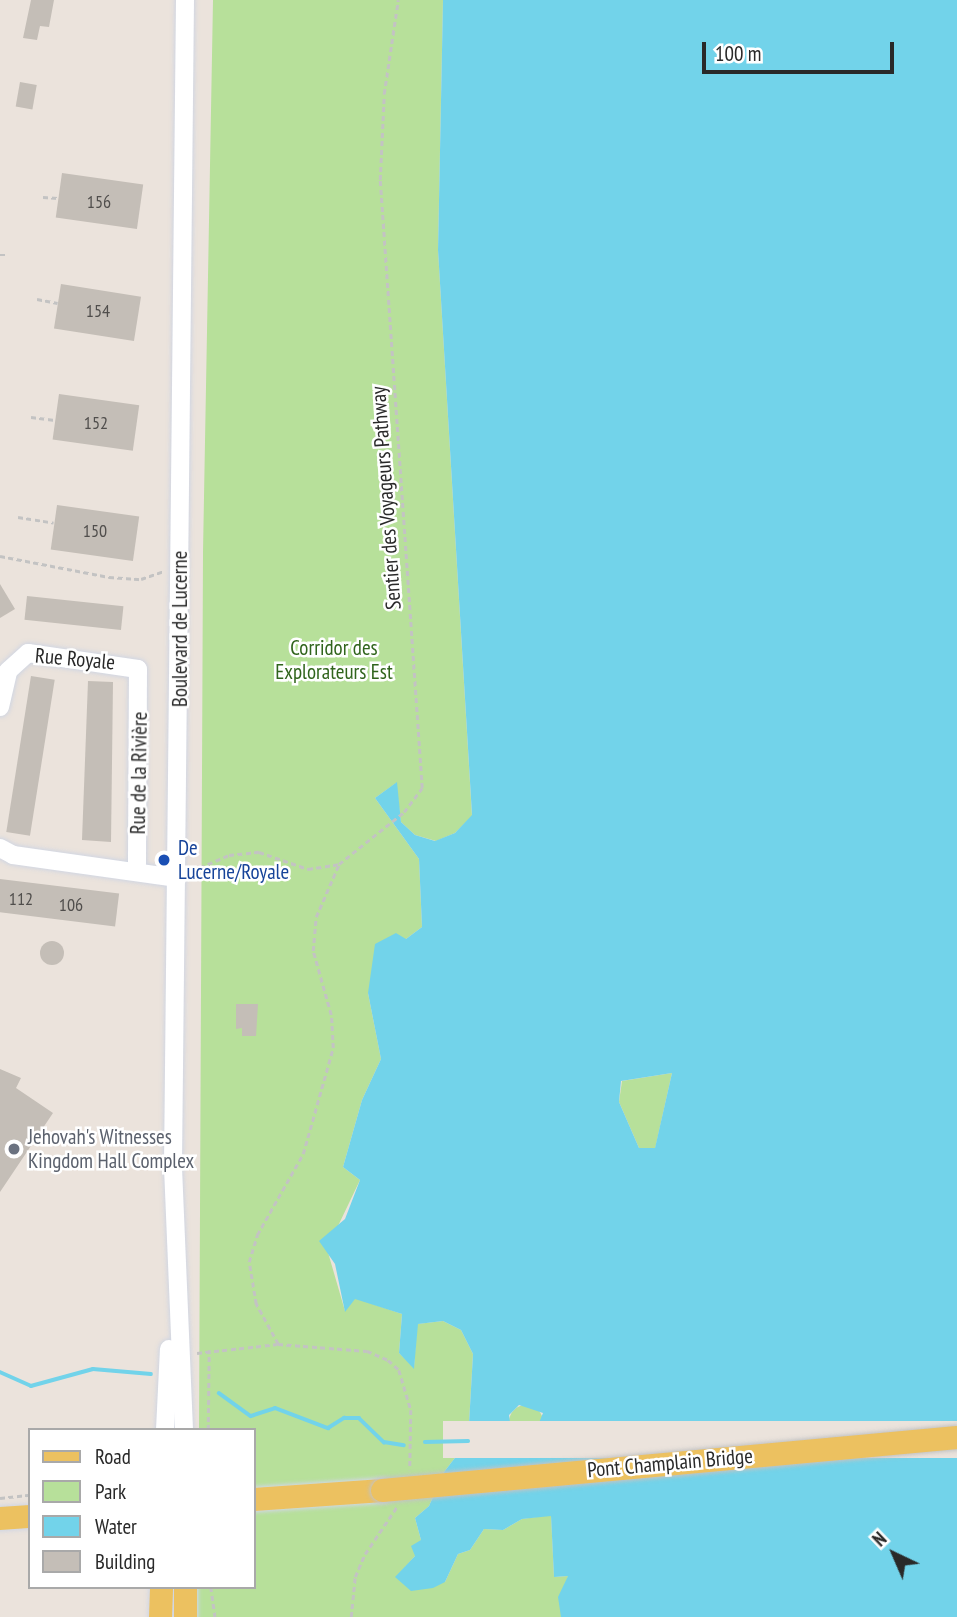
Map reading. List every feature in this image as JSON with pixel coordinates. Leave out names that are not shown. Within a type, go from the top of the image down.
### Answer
[{"type":"main road","name":"Pont Champlain Bridge","points":[[256,1499],[393,1492],[957,1437]]},
{"type":"main road","points":[[0,1518],[28,1516]]},
{"type":"main road","points":[[160,1617],[161,1589]]},
{"type":"main road","points":[[185,1617],[186,1589]]},
{"type":"street","name":"Boulevard de Lucerne","points":[[165,1428],[175,1258],[185,0]]},
{"type":"street","name":"Rue Royale","points":[[0,707],[8,671],[28,653],[125,663],[141,674]]},
{"type":"street","name":"Rue de la Rivière","points":[[137,872],[141,674]]},
{"type":"street","points":[[0,848],[13,855],[177,878]]},
{"type":"street","name":"Boulevard de Lucerne","points":[[175,1258],[184,1428]]},
{"type":"path","name":"Sentier des Voyageurs Pathway","points":[[278,1344],[256,1304],[249,1262],[257,1235],[303,1154],[327,1075],[331,1015],[313,951],[316,917],[339,864],[404,812],[419,796],[422,760],[380,180],[384,94],[398,0]]},
{"type":"path","points":[[43,197],[58,198]]},
{"type":"path","points":[[0,255],[6,255]]},
{"type":"path","points":[[37,299],[58,303]]},
{"type":"path","points":[[31,417],[55,420]]},
{"type":"path","points":[[18,517],[54,523]]},
{"type":"path","points":[[0,556],[53,570],[131,579],[181,570]]},
{"type":"path","points":[[177,878],[229,855],[260,852],[308,869],[339,864]]},
{"type":"path","points":[[180,1356],[209,1350],[278,1344],[367,1351],[399,1370],[414,1431],[407,1482]]},
{"type":"path","points":[[208,1428],[209,1350]]},
{"type":"path","points":[[351,1617],[355,1577],[393,1492]]},
{"type":"path","points":[[0,1498],[28,1496]]},
{"type":"path","points":[[211,1589],[215,1617]]},
{"type":"green space","name":"Corridor des Explorateurs Est","points":[[213,0],[443,0],[438,250],[472,816],[455,833],[436,841],[415,835],[401,822],[396,783],[375,798],[419,859],[422,927],[406,939],[368,993],[381,1059],[362,1100],[343,1167],[360,1180],[327,1249],[345,1311],[355,1298],[402,1314],[399,1353],[414,1367],[417,1324],[443,1321],[461,1330],[473,1354],[468,1441],[444,1472],[429,1506],[415,1518],[421,1540],[415,1556],[396,1577],[445,1582],[458,1554],[470,1550],[484,1529],[503,1530],[522,1519],[551,1515],[554,1577],[568,1576],[561,1617],[194,1617],[194,1589],[256,1589],[256,1428],[199,1428],[203,552]]},
{"type":"green space","points":[[672,1073],[655,1149],[639,1148],[619,1102],[622,1081]]},
{"type":"green space","points":[[526,1405],[538,1410],[543,1422],[538,1434],[526,1439],[514,1434],[509,1422],[514,1410]]},
{"type":"water","points":[[443,0],[957,0],[957,1617],[561,1617],[558,1597],[568,1576],[554,1577],[551,1516],[522,1519],[503,1530],[484,1529],[470,1550],[458,1554],[445,1582],[433,1588],[411,1591],[395,1577],[415,1556],[411,1546],[421,1540],[415,1518],[429,1506],[444,1472],[468,1441],[473,1354],[461,1330],[443,1321],[418,1324],[414,1369],[399,1353],[402,1314],[355,1299],[345,1312],[335,1264],[319,1241],[345,1219],[360,1180],[343,1167],[362,1100],[381,1059],[368,993],[375,944],[396,933],[406,939],[422,927],[419,859],[375,798],[397,782],[401,822],[415,835],[435,841],[455,833],[472,815],[438,250]],"holes":[[[672,1073],[655,1148],[639,1148],[619,1102],[621,1081]],[[519,1405],[543,1413],[532,1440],[511,1429],[509,1415]]]},
{"type":"pier","points":[[443,1421],[957,1421],[957,1458],[443,1458]]},
{"type":"building","points":[[31,0],[54,0],[49,27],[40,26],[37,40],[23,38]]},
{"type":"building","points":[[20,82],[37,85],[32,110],[16,107]]},
{"type":"building","points":[[62,173],[143,184],[137,229],[56,218]]},
{"type":"building","points":[[61,284],[141,297],[134,341],[54,328]]},
{"type":"building","points":[[59,394],[139,405],[133,451],[53,440]]},
{"type":"building","points":[[57,505],[139,517],[133,561],[51,550]]},
{"type":"building","points":[[0,584],[15,609],[0,618]]},
{"type":"building","points":[[27,596],[123,606],[121,630],[24,620]]},
{"type":"building","points":[[31,676],[55,680],[30,836],[6,832]]},
{"type":"building","points":[[88,681],[113,682],[111,842],[82,840]]},
{"type":"building","points":[[0,879],[119,894],[115,926],[0,912]]},
{"type":"building","points":[[52,941],[63,948],[64,953],[57,964],[52,965],[41,958],[40,953],[47,942]]},
{"type":"building","points":[[236,1004],[258,1004],[256,1036],[242,1036],[242,1028],[236,1029]]},
{"type":"building","name":"Jehovah's Witnesses Kingdom Hall Complex","points":[[0,1069],[21,1078],[16,1088],[53,1113],[0,1192]]},
{"type":"waterway","points":[[0,1372],[31,1386],[93,1369],[151,1374]]},
{"type":"waterway","points":[[219,1393],[251,1416],[275,1408],[328,1428],[344,1418],[359,1418],[384,1442],[404,1445]]},
{"type":"waterway","points":[[425,1442],[468,1441]]},
{"type":"place","name":"De Lucerne/Royale","points":[[164,860]]},
{"type":"place","name":"Jehovah's Witnesses Kingdom Hall Complex","points":[[14,1149]]}]
